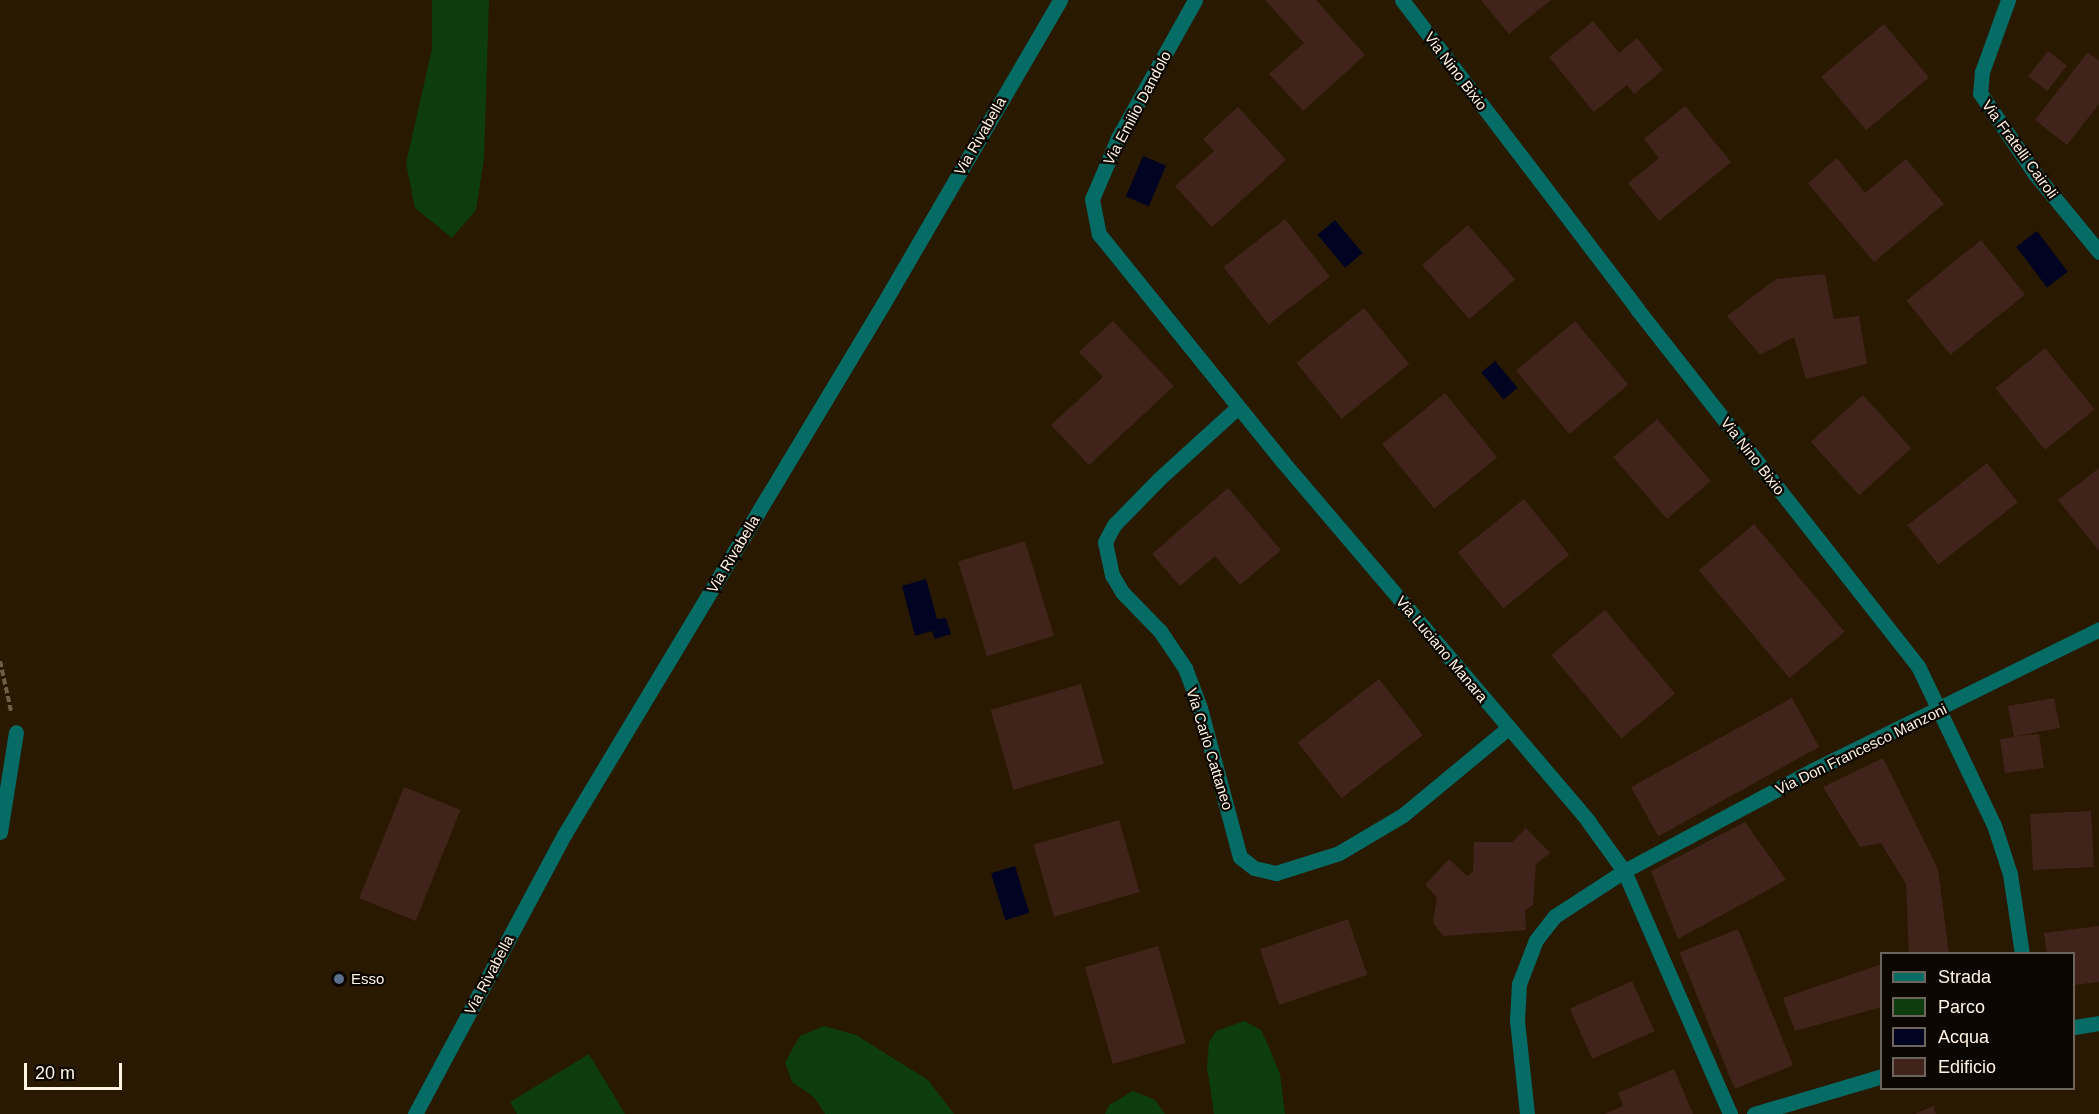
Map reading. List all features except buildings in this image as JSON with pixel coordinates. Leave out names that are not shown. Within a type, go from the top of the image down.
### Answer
[{"type":"street","name":"Via Rivabella","points":[[415,1114],[564,835],[876,317],[1060,0]]},
{"type":"street","name":"Via Emilio Dandolo","points":[[1093,221],[1092,198],[1118,138],[1195,0]]},
{"type":"street","name":"Via Nino Bixio","points":[[1402,0],[1637,309],[1918,666],[1997,834],[2010,874],[2022,952]]},
{"type":"street","name":"Via Fratelli Cairoli","points":[[2008,0],[1982,72],[1980,93],[2035,174],[2099,252]]},
{"type":"street","name":"Via Luciano Manara","points":[[1093,221],[1122,265],[1238,407],[1575,805],[1624,871],[1730,1114]]},
{"type":"street","name":"Via Carlo Cattaneo","points":[[1238,407],[1159,479],[1114,525],[1105,542],[1112,575],[1123,593],[1160,631],[1185,668],[1200,708],[1240,856],[1254,868],[1276,873],[1339,853],[1403,815],[1508,728]]},
{"type":"street","name":"Via Don Francesco Manzoni","points":[[1527,1114],[1516,1021],[1519,984],[1536,940],[1556,916],[1624,871],[1813,770],[2099,629]]},
{"type":"street","points":[[0,832],[16,732]]},
{"type":"street","points":[[2075,1027],[2099,1023]]},
{"type":"street","points":[[1754,1114],[1880,1076]]},
{"type":"path","points":[[0,661],[9,687],[16,732]]},
{"type":"green space","points":[[432,0],[489,0],[484,159],[476,210],[452,238],[415,208],[406,163],[432,49]]},
{"type":"green space","points":[[1244,1021],[1261,1030],[1268,1045],[1280,1074],[1285,1114],[1214,1114],[1207,1067],[1209,1042],[1216,1031]]},
{"type":"green space","points":[[824,1026],[856,1035],[928,1080],[954,1114],[825,1114],[814,1097],[792,1082],[785,1062],[800,1036]]},
{"type":"green space","points":[[589,1054],[625,1114],[517,1114],[510,1102]]},
{"type":"green space","points":[[1133,1091],[1155,1100],[1165,1114],[1105,1114],[1109,1105]]},
{"type":"water","points":[[1143,156],[1166,166],[1149,206],[1126,197]]},
{"type":"water","points":[[1335,220],[1363,253],[1345,268],[1317,235]]},
{"type":"water","points":[[2037,231],[2068,272],[2047,287],[2016,247]]},
{"type":"water","points":[[1495,361],[1517,388],[1504,399],[1481,373]]},
{"type":"water","points":[[926,579],[937,619],[946,618],[951,634],[935,639],[932,631],[915,636],[902,586]]},
{"type":"water","points":[[1015,866],[1029,913],[1005,920],[991,873]]},
{"type":"place","name":"Esso","points":[[339,979]]}]
